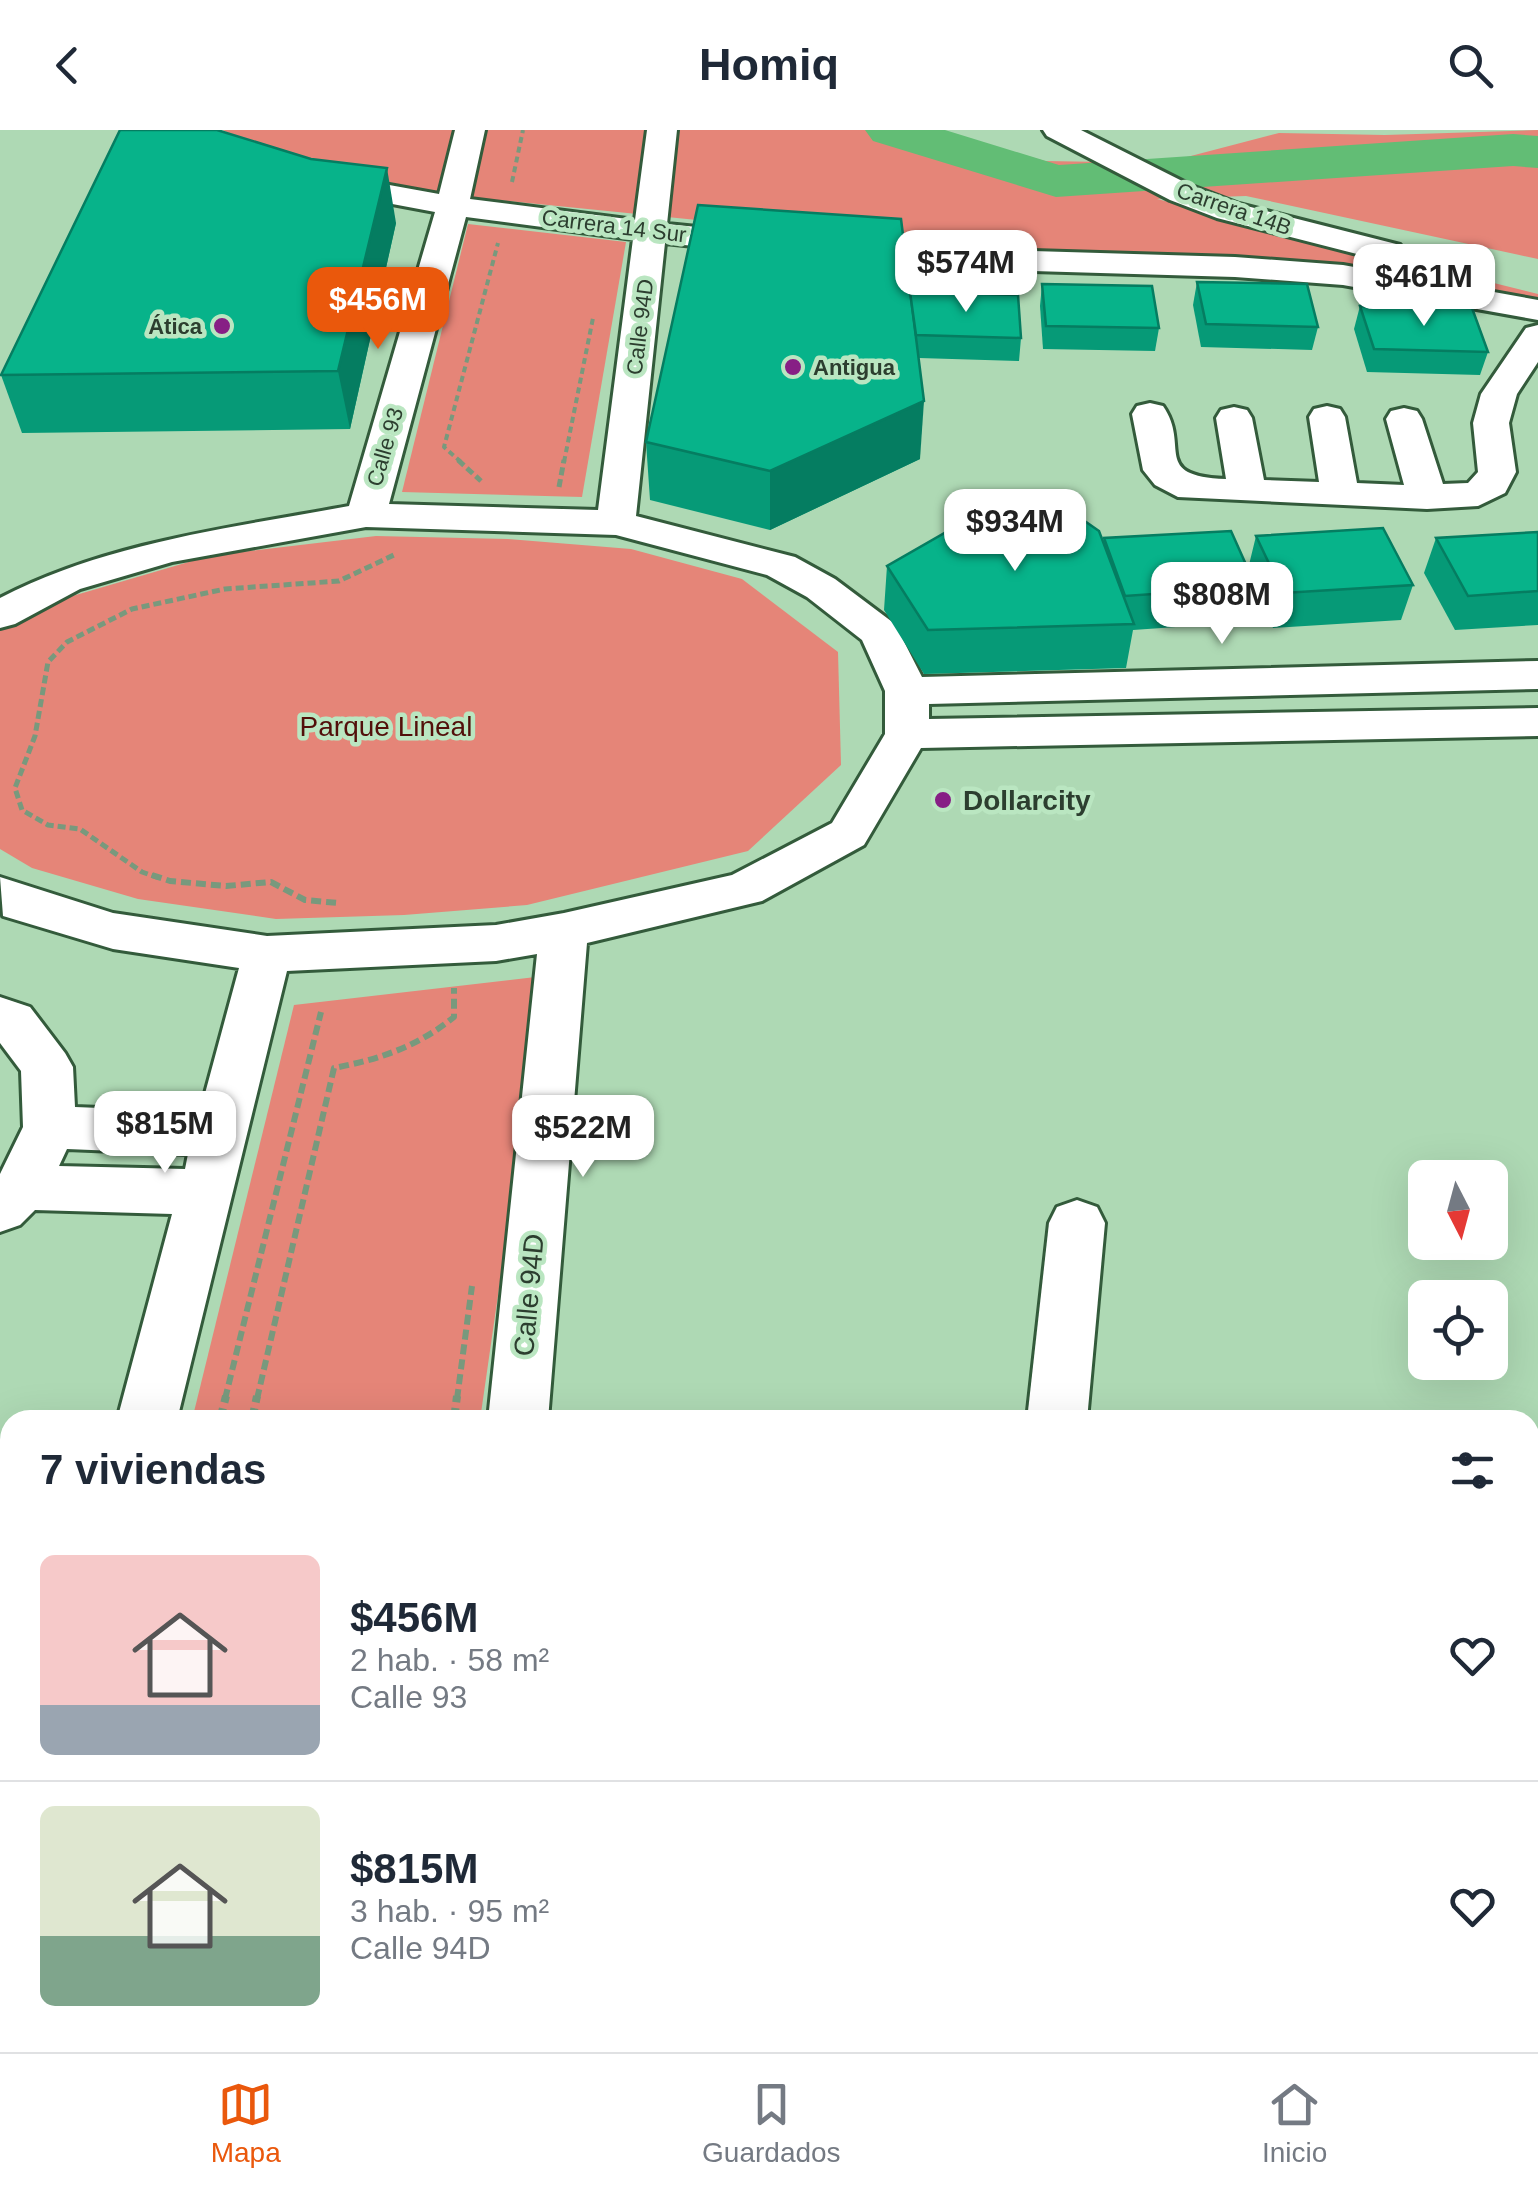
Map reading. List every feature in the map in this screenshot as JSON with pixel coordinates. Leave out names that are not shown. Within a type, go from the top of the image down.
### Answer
[{"type":"street","points":[[453,206],[470,130]]},
{"type":"street","name":"Calle 94D","points":[[616,523],[662,130]]},
{"type":"street","name":"Carrera 14B","points":[[1058,130],[1181,193],[1228,211],[1355,245],[1538,283]]},
{"type":"street","name":"Carrera 14 Sur","points":[[300,176],[453,206],[652,232],[896,256],[1343,274],[1538,310]]},
{"type":"street","name":"Calle 93","points":[[366,515],[453,206]]},
{"type":"street","points":[[1150,414],[1162,474],[1171,483],[1192,489],[1427,497],[1478,494],[1491,484],[1497,472],[1491,422],[1499,394],[1538,335]]},
{"type":"street","points":[[1326,417],[1340,494]]},
{"type":"street","points":[[1234,418],[1247,491]]},
{"type":"street","points":[[1404,419],[1427,497]]},
{"type":"street","points":[[0,615],[66,580],[167,551],[366,515],[616,523],[694,540],[782,566],[821,588],[880,633],[907,713],[848,834],[745,889],[564,932],[496,943],[267,954],[113,931],[0,894]]},
{"type":"street","points":[[907,713],[1538,675]]},
{"type":"street","points":[[907,713],[1538,722]]},
{"type":"street","name":"Calle 94D","points":[[519,1410],[564,932]]},
{"type":"street","points":[[150,1410],[267,954]]},
{"type":"street","points":[[0,1016],[12,1021],[48,1067],[50,1127],[11,1198]]},
{"type":"street","points":[[50,1127],[220,1134]]},
{"type":"street","points":[[11,1198],[205,1192]]},
{"type":"street","points":[[1058,1410],[1077,1223]]},
{"type":"path","points":[[557,496],[611,226]]},
{"type":"path","points":[[485,517],[489,494],[476,474],[444,447],[500,236]]},
{"type":"path","points":[[354,904],[305,900],[270,882],[226,886],[170,882],[142,872],[80,829],[48,825],[22,810],[15,788],[35,736],[48,662],[67,642],[132,609],[224,588],[339,581],[401,552]]},
{"type":"path","points":[[254,1410],[334,1068],[393,1056],[425,1042],[454,1017],[452,945]]},
{"type":"path","points":[[222,1410],[321,1012]]},
{"type":"green space","points":[[223,130],[936,130],[1045,161],[1164,163],[1279,133],[1385,135],[1538,130],[1538,259],[1246,196],[1157,199],[1538,294],[1538,305],[478,198],[414,188],[263,151]]},
{"type":"green space","points":[[468,224],[626,242],[582,497],[402,492]]},
{"type":"green space","name":"Parque Lineal","points":[[376,536],[508,539],[631,549],[742,579],[838,652],[841,765],[748,851],[527,905],[404,915],[276,919],[138,899],[32,868],[0,849],[0,631],[52,602],[209,556]]},
{"type":"green space","points":[[544,976],[481,1410],[194,1410],[294,1005]]},
{"type":"building","name":"Ática","points":[[120,130],[217,130],[311,159],[387,168],[338,371],[1,375]]},
{"type":"building","name":"Antigua","points":[[698,205],[901,219],[924,401],[770,471],[646,442]]},
{"type":"building","points":[[1197,282],[1307,284],[1318,327],[1206,324]]},
{"type":"building","points":[[1042,284],[1152,286],[1159,328],[1046,326]]},
{"type":"building","points":[[910,292],[1018,295],[1021,338],[916,335]]},
{"type":"building","points":[[1360,306],[1472,308],[1488,352],[1374,349]]},
{"type":"building","points":[[1046,494],[1099,531],[1134,624],[928,630],[887,566],[969,519],[987,528]]},
{"type":"building","points":[[1383,528],[1413,585],[1283,593],[1256,536]]},
{"type":"building","points":[[1231,531],[1256,587],[1125,596],[1104,538]]},
{"type":"building","points":[[1538,532],[1538,591],[1468,596],[1436,538]]},
{"type":"waterway","points":[[891,130],[1056,181],[1513,150],[1538,152]]},
{"type":"place","name":"Ática","points":[[222,326]]},
{"type":"place","name":"Antigua","points":[[793,367]]},
{"type":"place","name":"Dollarcity","points":[[943,800]]}]
